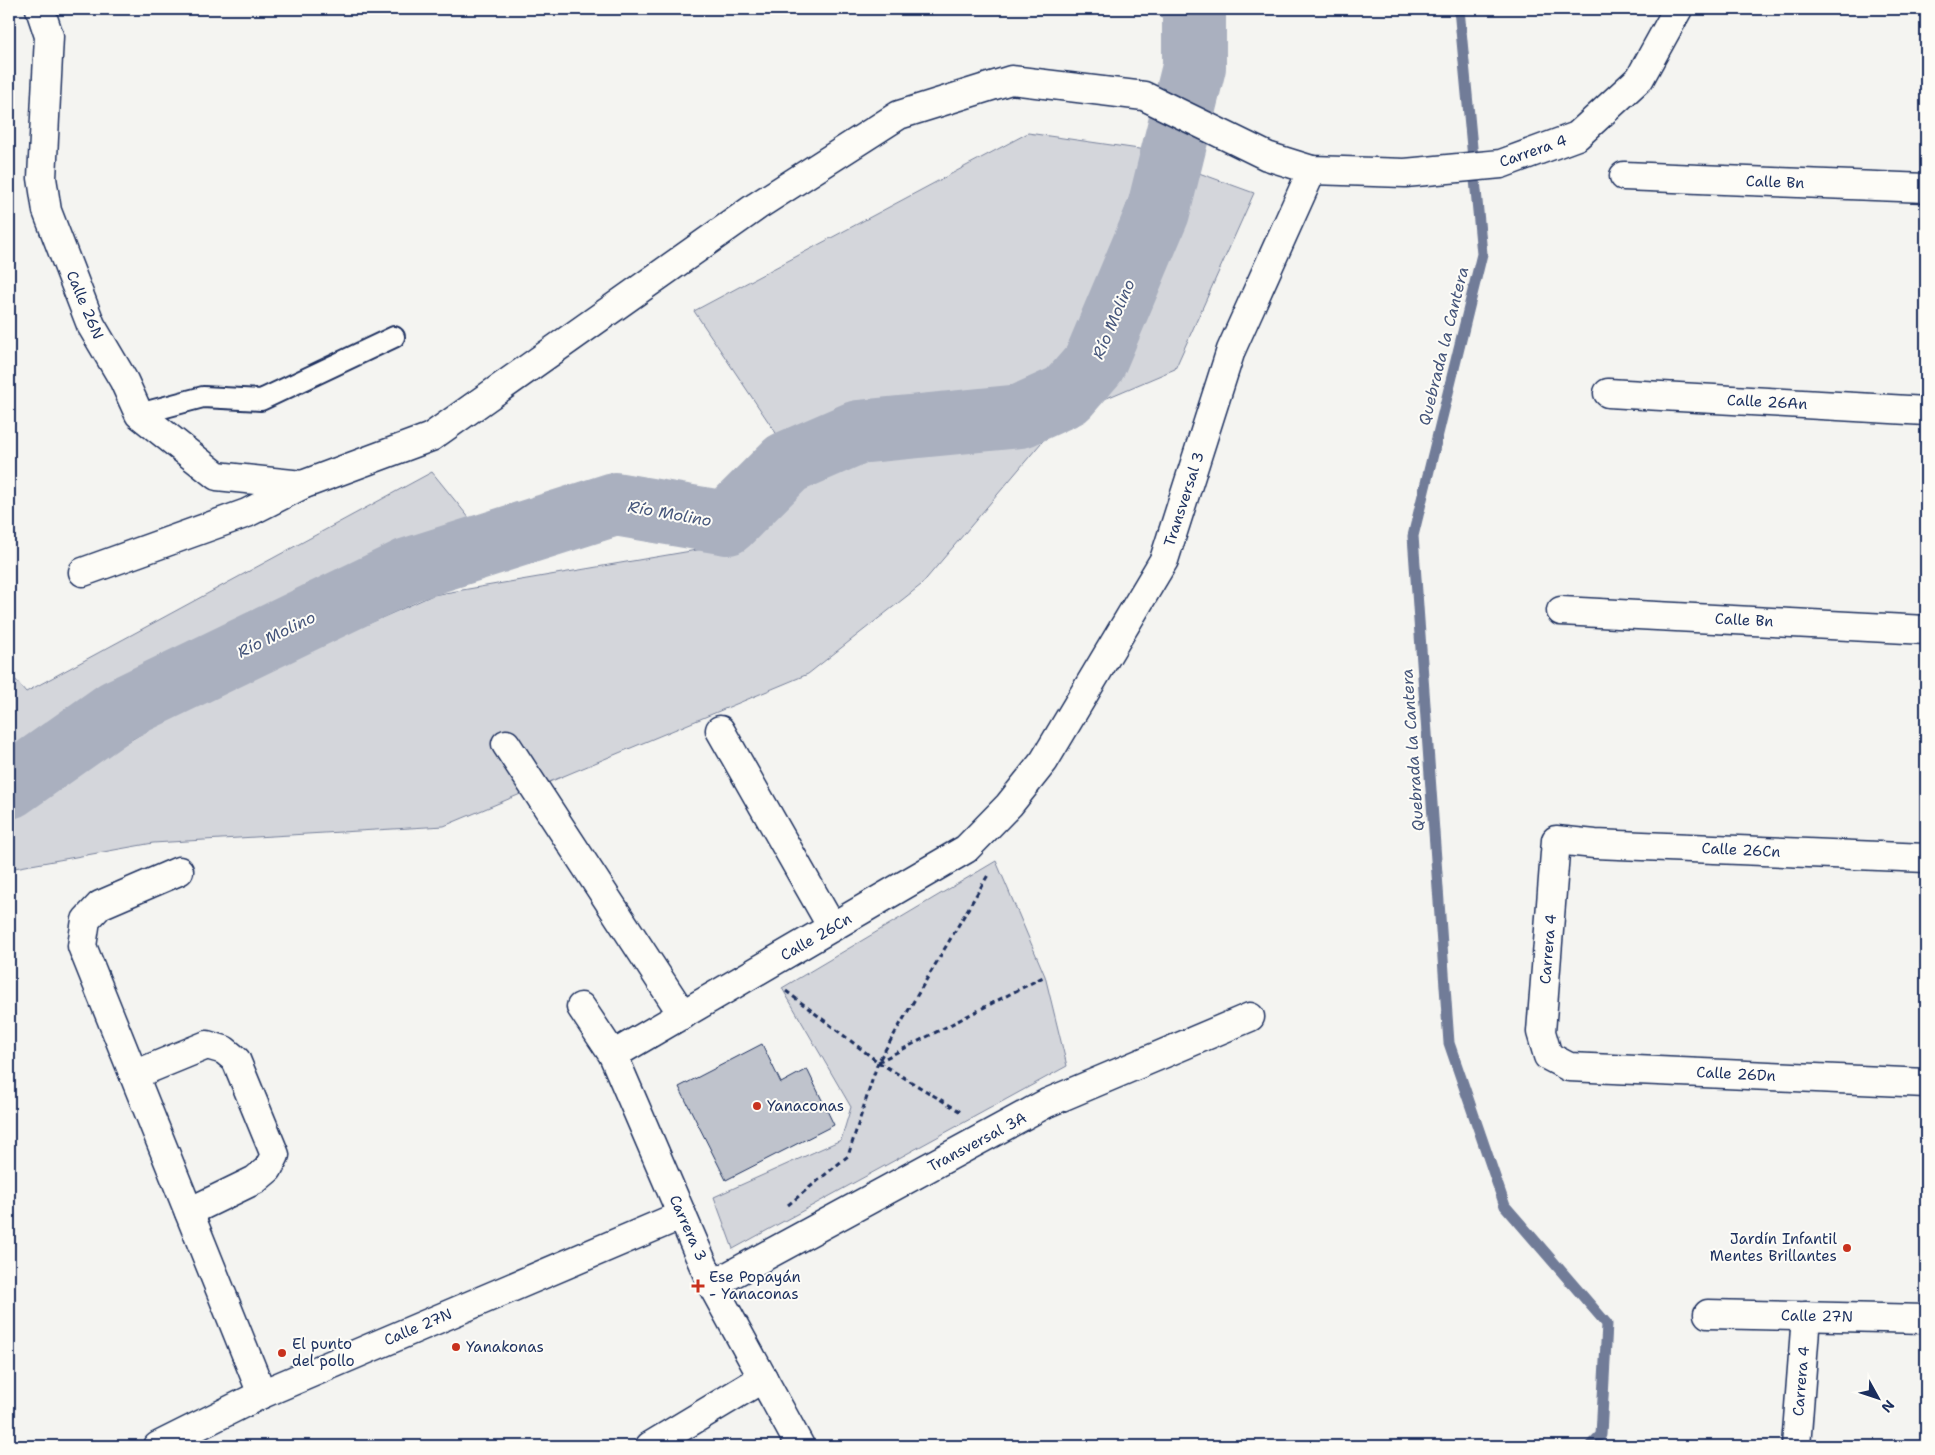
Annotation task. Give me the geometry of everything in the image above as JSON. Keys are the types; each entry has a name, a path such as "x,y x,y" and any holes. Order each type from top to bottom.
{"street":[{"name":"Calle 26N","path":"40,9 48,36 42,178 48,211 91,326 124,381 140,414 217,476 302,485"},
{"name":"Carrera 4","path":"83,572 246,513 302,485 431,437 757,206 899,115 1011,80 1144,96 1267,156 1312,170 1406,173 1501,164 1577,136 1640,78 1678,9"},
{"name":"Transversal 3","path":"1009,805 1044,761 1164,560 1231,350 1312,170"},
{"name":"Calle Bn","path":"1624,176 1926,188"},
{"name":"Calle 26An","path":"1608,393 1926,411"},
{"name":"Calle Bn","path":"1561,610 1926,630"},
{"path":"720,730 832,928"},
{"path":"506,744 683,1015"},
{"name":"Calle 26Cn","path":"613,1055 966,849 1009,805"},
{"name":"Carrera 4","path":"1548,1056 1541,1032 1556,840"},
{"name":"Calle 26Cn","path":"1556,840 1604,844 1926,858"},
{"path":"180,871 100,904 86,920 82,946 262,1394"},
{"name":"Carrera 3","path":"582,1007 613,1055 712,1285 800,1446"},
{"name":"Transversal 3A","path":"712,1285 1047,1103 1250,1016"},
{"path":"134,1075 207,1045 224,1050 236,1060 272,1146 275,1155 268,1169 255,1180 189,1212"},
{"name":"Calle 26Dn","path":"1548,1056 1569,1067 1926,1083"},
{"name":"Calle 27N","path":"158,1446 262,1394 682,1215"},
{"name":"Calle 27N","path":"1708,1314 1926,1319"},
{"name":"Carrera 4","path":"1796,1446 1806,1316"},
{"path":"650,1446 764,1378"}],"lane":[{"path":"140,414 203,397 261,400 394,337"}],"path":[{"path":"787,1206 848,1156 878,1062 991,870"},
{"path":"762,968 782,988 878,1062 994,1132"},
{"path":"878,1062 1045,976"}],"shaded area":[{"path":"1152,9 1183,9 1179,31"},
{"path":"1028,133 1146,150 1070,369 978,406 854,419 786,448 694,311"},
{"path":"1188,169 1254,193 1175,369 1074,412 1052,430 921,585 808,674 444,826 153,843 9,869 9,812 202,698 433,595 732,544 775,496 857,451 1065,411 1113,361"},
{"path":"432,472 470,519 337,584 9,765 9,672 26,692"},
{"path":"996,861 1045,976 1067,1066 733,1249 714,1197 841,1140 851,1107 782,988"}],"building":[{"name":"Yanaconas","path":"762,1044 781,1083 807,1069 834,1125 726,1180 679,1087"}],"waterway":[{"name":"Río Molino","path":"9,787 117,711 408,570 615,504 727,523 787,463 858,432 1021,416 1067,395 1094,364 1158,212 1194,67 1194,9"},
{"name":"Quebrada la Cantera","path":"1459,9 1482,254 1413,536 1449,1043 1505,1206 1607,1324 1601,1435 1590,1446"}],"place":[{"name":"Yanaconas","path":"757,1106"},
{"name":"Jardín Infantil Mentes Brillantes","path":"1847,1248"},
{"name":"Ese Popayán - Yanaconas","path":"698,1286"},
{"name":"Yanakonas","path":"456,1347"},
{"name":"El punto del pollo","path":"282,1353"}]}
